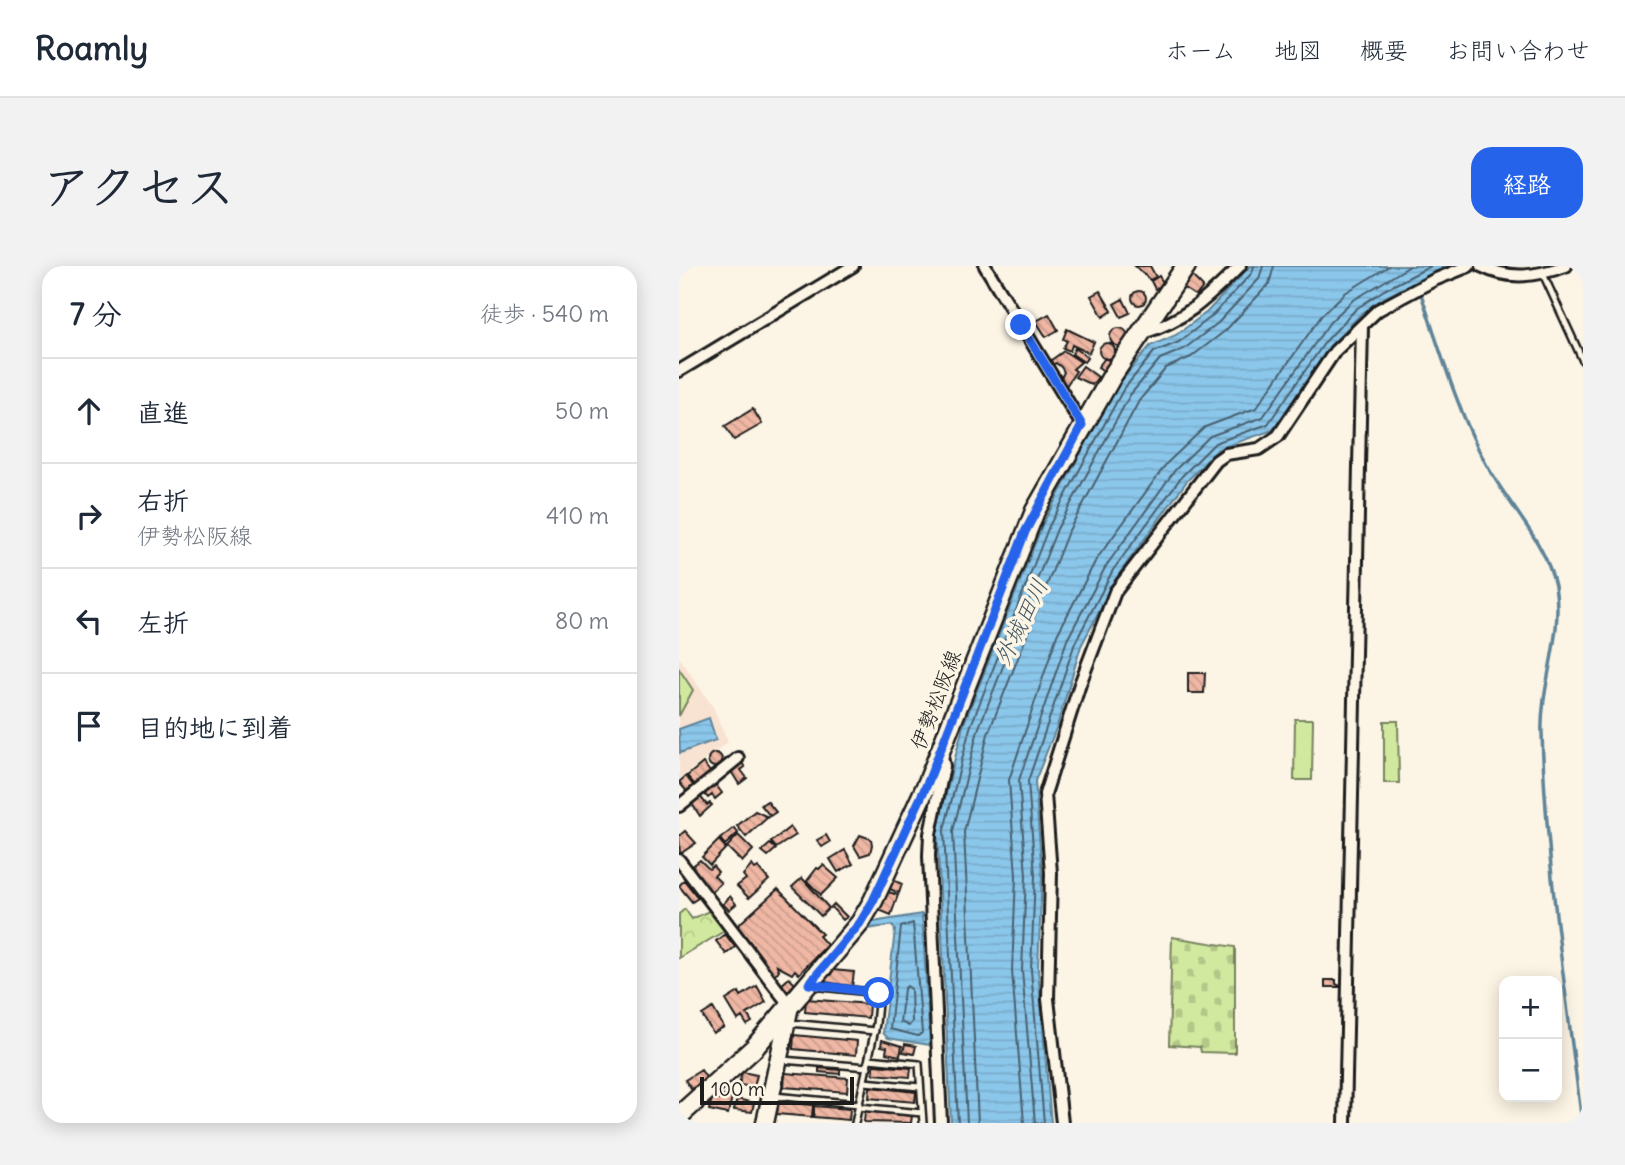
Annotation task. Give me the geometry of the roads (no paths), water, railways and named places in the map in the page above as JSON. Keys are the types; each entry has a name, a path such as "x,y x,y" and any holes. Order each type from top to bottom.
{"main road":[{"name":"伊勢松阪線","path":"679,1116 788,1015 809,984 860,923 873,901 941,750 1025,532 1082,425 1186,266"}],"street":[{"path":"679,371 853,266"},
{"path":"985,266 1082,425"},
{"path":"1141,333 1177,321 1194,310 1240,266"},
{"path":"1062,1123 1048,999 1051,873 1044,804 1080,684 1115,592 1200,482 1226,454 1259,449 1277,436 1335,351 1362,326 1393,301 1469,266"},
{"path":"1481,266 1514,276 1543,274 1566,266"},
{"path":"1345,1123 1362,326"},
{"path":"941,750 944,766 930,834 929,856 941,1123"},
{"path":"679,806 738,758"},
{"path":"679,860 788,1015 765,1123"}],"lane":[{"path":"1543,274 1583,361"},
{"path":"809,984 879,993 875,1031 855,1123"},
{"path":"788,1015 875,1031"},
{"path":"779,1059 868,1067"},
{"path":"869,1059 919,1064 923,1123"},
{"path":"864,1082 920,1087"},
{"path":"771,1096 922,1113"}],"water":[{"name":"外城田川","path":"1250,266 1448,266 1387,296 1361,314 1330,346 1273,430 1218,449 1187,481 1119,574 1081,646 1057,726 1035,781 1042,875 1038,969 1051,1123 951,1123 937,830 963,726 1043,523 1117,386 1150,346 1176,335 1207,312"},
{"path":"709,718 716,740 680,753 679,729"},
{"path":"922,914 930,1045 888,1038 883,1033 895,930 892,925 863,930 867,923"}],"waterway":[{"path":"1421,294 1475,442 1543,554 1555,586 1556,622 1542,715 1544,782 1557,928 1582,1123"}]}
